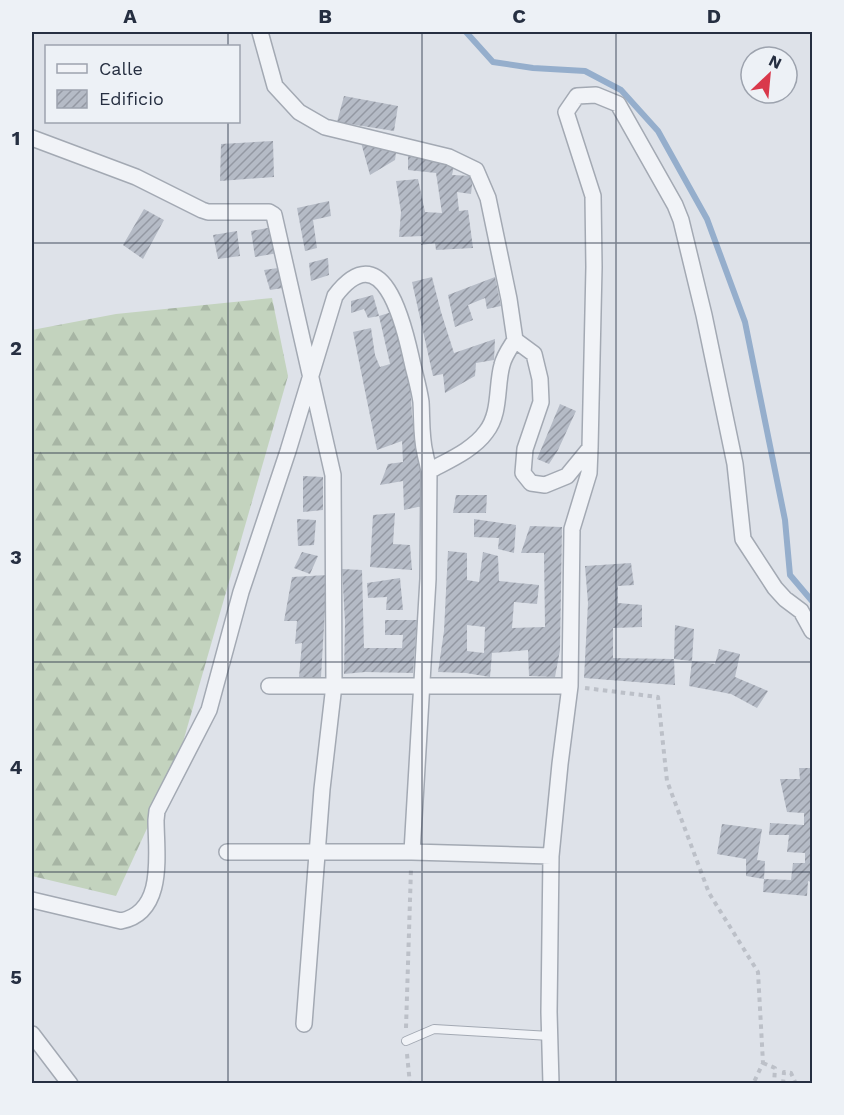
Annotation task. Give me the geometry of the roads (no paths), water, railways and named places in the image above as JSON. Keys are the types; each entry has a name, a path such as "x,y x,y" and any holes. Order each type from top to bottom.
{"street":[{"path":"261,32 275,86 299,112 325,127 449,157 476,170 488,198 515,340 502,365 492,422 486,433 467,450 429,471"},
{"path":"551,1083 552,856 570,686 572,529 589,473 590,448 594,267 593,196 566,112 577,96 596,95 618,104 675,205 681,220 704,315 735,464 743,539 775,588 801,611 813,631"},
{"path":"32,138 125,173 208,212 272,213 333,475 334,685 316,853 304,1024"},
{"path":"32,900 121,921 129,920 138,913 153,891 156,880 158,811 209,710 241,592 335,296 345,283 358,275 369,275 387,287 402,317 421,401 424,452 429,471 430,520 423,687 412,852"},
{"path":"515,340 534,354 540,379 541,402 525,449 526,479 537,485 545,485 567,476 590,448"},
{"path":"269,686 570,686"},
{"path":"227,852 412,852 552,856"},
{"path":"32,1034 70,1083"}],"lane":[{"path":"406,1041 434,1029 550,1036"}],"waterway":[{"path":"466,32 493,62 533,68 585,71 621,90 658,131 707,219 745,322 785,520 790,575 812,601"}]}
